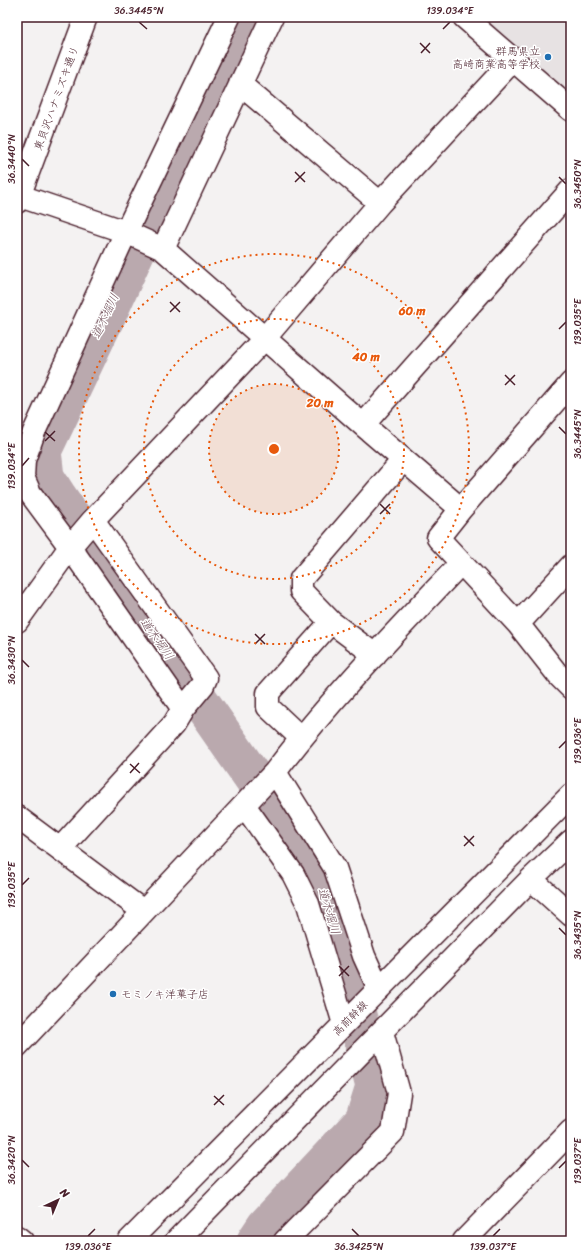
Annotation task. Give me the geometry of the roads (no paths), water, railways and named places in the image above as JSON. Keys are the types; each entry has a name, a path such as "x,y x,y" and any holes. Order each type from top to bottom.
{"street":[{"name":"東貝沢ハナミズキ通り","path":"18,198 86,17"},
{"path":"185,706 30,493 23,477 24,460 34,432 130,234 229,17"},
{"path":"160,248 272,17"},
{"path":"464,17 571,110"},
{"path":"17,621 70,547 93,520 264,339 380,203 514,59"},
{"path":"240,84 380,203"},
{"path":"363,426 571,190"},
{"path":"18,198 130,234 160,248 363,426 462,509"},
{"path":"571,383 438,538 518,624 559,676 571,688"},
{"path":"375,655 331,622 301,591 301,579 403,460"},
{"path":"60,850 174,724 185,706 203,685 206,678 93,520"},
{"path":"22,1032 143,911 275,772 301,738 375,655 461,563"},
{"path":"518,624 571,566"},
{"path":"301,738 268,708 268,693 331,622"},
{"path":"275,772 335,868 364,956 379,989"},
{"name":"高前幹線","path":"129,1241 571,795"},
{"path":"244,805 293,874 308,904 344,1024"},
{"path":"17,817 143,911"},
{"path":"176,1241 571,841"},
{"path":"532,879 571,915"},
{"path":"285,1241 393,1132 399,1093 382,1032"},
{"path":"464,1241 571,1131"},
{"path":"17,1237 22,1241"}],"waterway":[{"name":"道木堀川","path":"249,17 153,213 111,306 42,451 45,477 57,496 304,851 327,897 375,1086 364,1121 266,1226 256,1241"}],"place":[{"name":"群馬県立 高崎商業高等学校","path":"548,57"},
{"name":"モミノキ洋菓子店","path":"113,994"}]}
